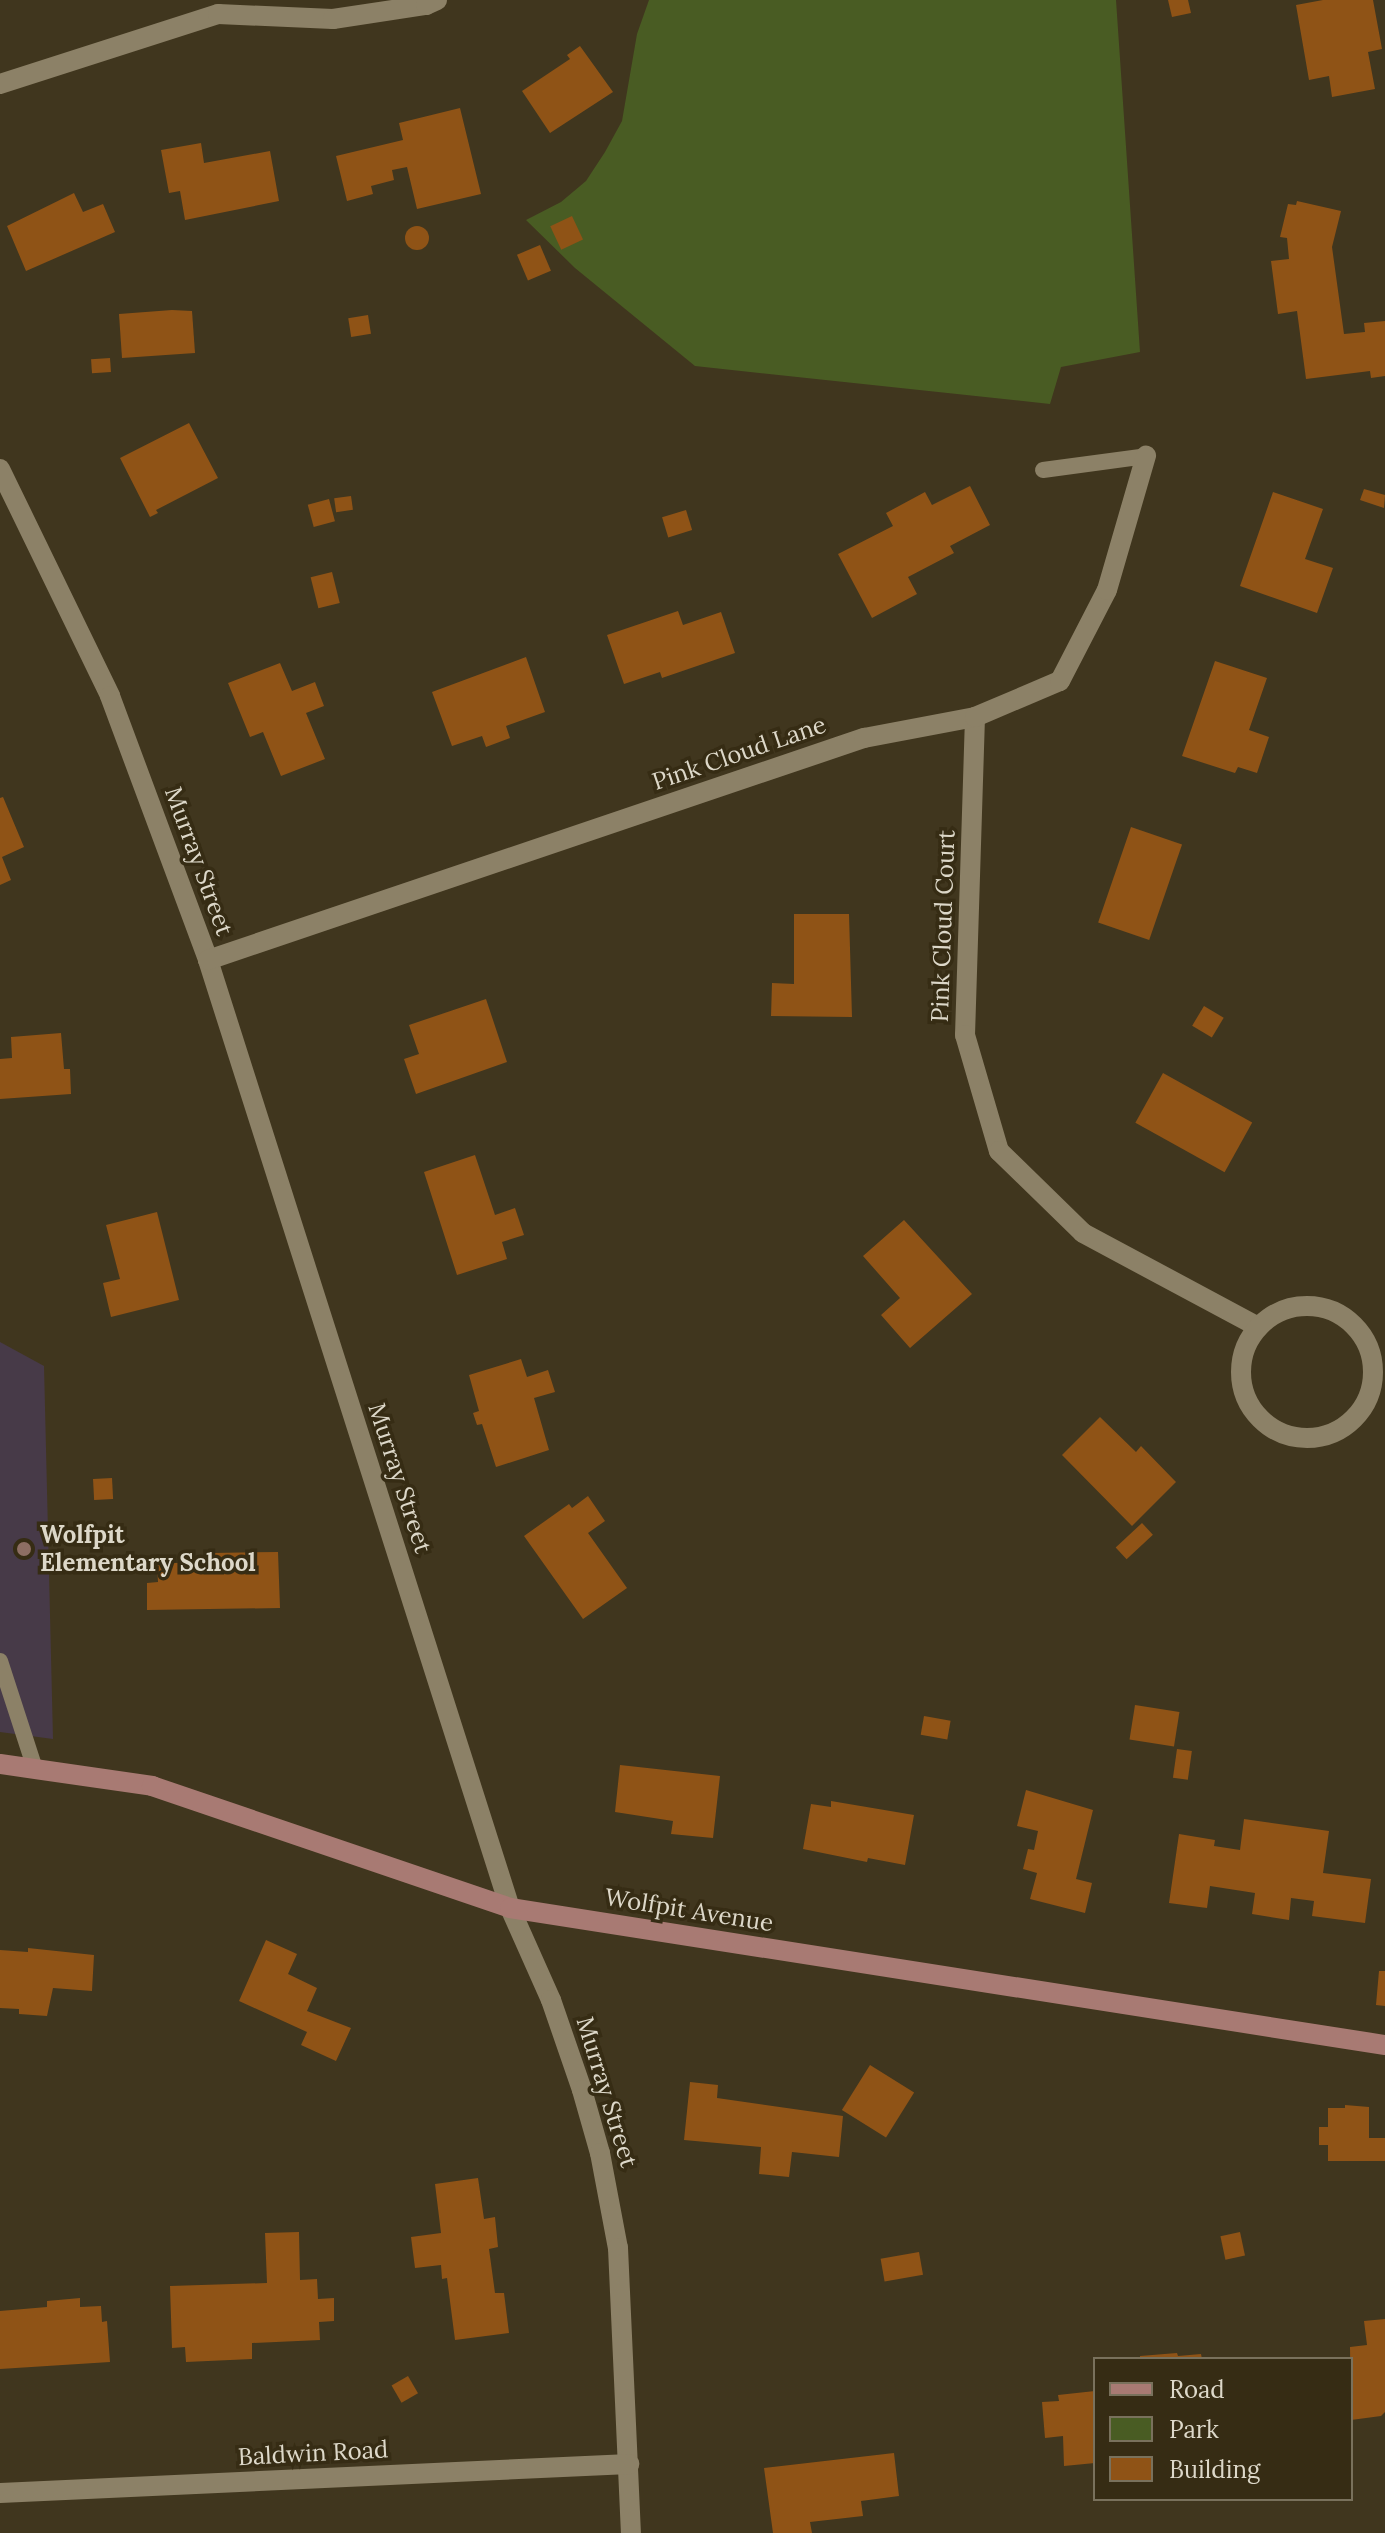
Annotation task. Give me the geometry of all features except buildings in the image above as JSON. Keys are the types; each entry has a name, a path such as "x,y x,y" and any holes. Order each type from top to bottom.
{"street":[{"path":"0,84 218,14 333,19 426,5 437,0"},
{"name":"Pink Cloud Lane","path":"208,960 864,738 975,717 1060,681 1107,590 1146,456"},
{"name":"Murray Street","path":"0,469 110,696 208,960 510,1908 565,2039 609,2197 623,2313 631,2533"},
{"name":"Pink Cloud Court","path":"975,717 965,1035 999,1151 1083,1233 1258,1327"},
{"path":"1318,1305 1339,1312 1356,1326 1368,1344 1374,1366 1372,1387 1364,1408 1349,1424 1329,1435 1308,1439 1286,1435 1267,1425 1252,1409 1243,1389 1241,1367 1246,1346 1258,1327 1275,1313 1296,1306 1318,1305"},
{"name":"Wolfpit Avenue","path":"0,1764 152,1786 510,1908 1385,2045"},
{"name":"Baldwin Road","path":"0,2493 629,2464"}],"lane":[{"path":"1043,470 1146,456"},
{"path":"0,1661 35,1769"}],"shaded area":[{"name":"Wolfpit Elementary School","path":"0,1342 44,1366 53,1739 0,1732"}],"green space":[{"path":"649,0 1116,0 1140,352 1061,367 1050,404 695,366 575,268 526,220 561,202 586,181 605,152 622,121 637,34"}],"place":[{"name":"Wolfpit Elementary School","path":"24,1549"}]}
